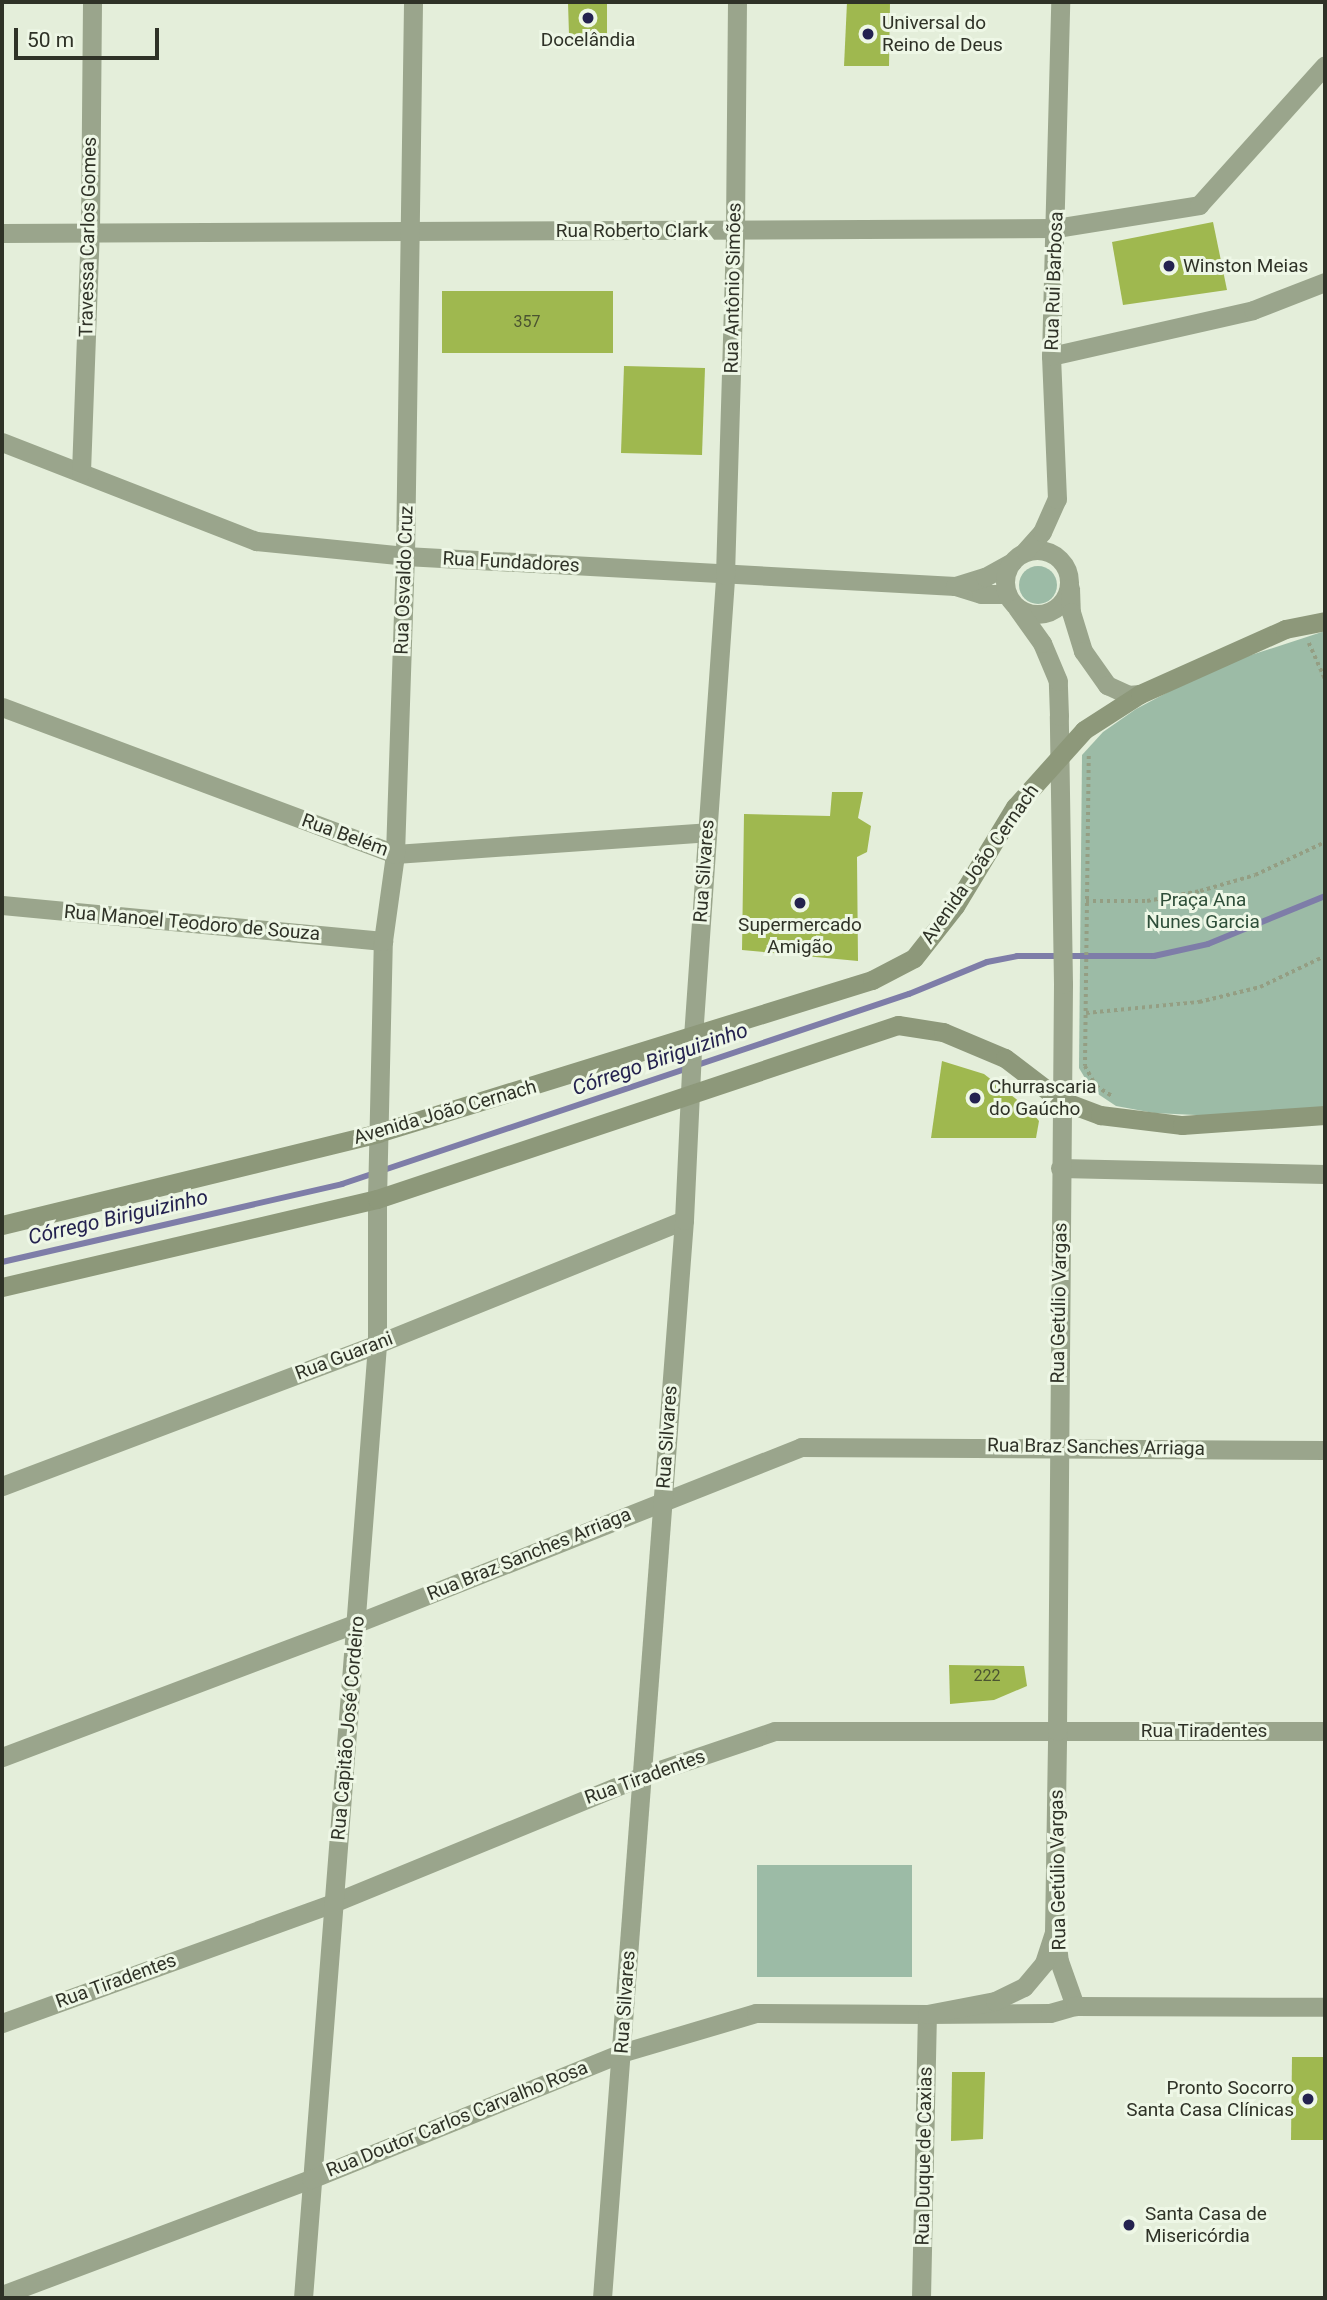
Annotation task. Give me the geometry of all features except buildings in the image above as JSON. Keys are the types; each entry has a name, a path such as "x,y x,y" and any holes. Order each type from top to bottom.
{"main road":[{"name":"Avenida João Cernach","path":"2,1225 378,1133 693,1044 872,980 914,958 955,906 1015,807 1084,730 1140,694 1285,629 1325,621"},
{"path":"2,1287 377,1192 690,1086 898,1025 943,1032 1005,1058 1060,1100 1100,1115 1182,1125 1325,1115"}],"street":[{"name":"Travessa Carlos Gomes","path":"81,472 90,232 92,2"},
{"name":"Rua Osvaldo Cruz","path":"377,1156 383,941 395,854 405,556 413,2"},
{"name":"Rua Antônio Simões","path":"725,575 735,230 737,2"},
{"name":"Rua Rui Barbosa","path":"1019,557 1042,532 1057,499 1051,356 1060,2"},
{"name":"Rua Roberto Clark","path":"2,233 1056,228 1199,205 1325,65"},
{"path":"1051,356 1252,310 1325,282"},
{"name":"Rua Fundadores","path":"2,442 256,541 405,556 955,586 1012,601"},
{"path":"1070,586 1061,604 1045,614 1035,615 1012,601 1005,577 1019,557 1048,551 1058,556 1070,575 1071,612 1083,651 1107,685 1128,695 1140,694"},
{"name":"Rua Fundadores","path":"955,586 985,577 1019,557"},
{"name":"Rua Silvares","path":"602,2298 684,1220 690,1086 725,575"},
{"name":"Rua Getúlio Vargas","path":"1012,601 1042,643 1058,681 1063,984 1054,1917 1059,1961 1075,2006"},
{"name":"Rua Belém","path":"2,707 395,854 707,832"},
{"name":"Rua Manoel Teodoro de Souza","path":"2,905 383,941"},
{"name":"Rua Capitão José Cordeiro","path":"303,2298 377,1343 377,1156"},
{"path":"1060,1168 1325,1174"},
{"name":"Rua Guarani","path":"2,1486 377,1343 684,1220"},
{"name":"Rua Braz Sanches Arriaga","path":"2,1757 357,1623 801,1447 1058,1446 1325,1450"},
{"name":"Rua Tiradentes","path":"2,2023 333,1903 642,1776 775,1731 1325,1731"},
{"path":"927,2014 995,2001 1024,1987 1035,1976 1051,1949 1054,1917"},
{"path":"927,2014 1050,2013 1075,2006 1325,2007"},
{"name":"Rua Doutor Carlos Carvalho Rosa","path":"2,2295 311,2179 621,2053 756,2013 927,2014"},
{"name":"Rua Duque de Caxias","path":"921,2298 927,2014"}],"path":[{"path":"1296,645 1317,639"},
{"path":"1308,641 1325,679"},
{"path":"1094,750 1087,758 1085,1066 1096,1086 1118,1100"},
{"path":"1085,901 1147,901 1200,891 1255,875 1325,842"},
{"path":"1086,1013 1199,1002 1260,987 1325,956"}],"green space":[{"path":"1038,566 1052,571 1057,585 1052,599 1038,604 1024,599 1019,585 1024,571"},
{"name":"Praça Ana Nunes Garcia","path":"1325,631 1325,1108 1217,1116 1154,1113 1116,1106 1092,1090 1079,1068 1082,755 1103,732 1136,709 1189,681 1245,657"},
{"path":"757,1865 912,1865 912,1977 757,1977"}],"waterway":[{"name":"Córrego Biriguizinho","path":"2,1262 342,1184 909,994 987,962 1017,956 1154,956 1208,944 1325,896"}],"place":[{"name":"Docelândia","path":"588,18"},
{"name":"Universal do Reino de Deus","path":"868,34"},
{"name":"Winston Meias","path":"1169,266"},
{"name":"Supermercado Amigão","path":"800,903"},
{"name":"Churrascaria do Gaúcho","path":"975,1098"},
{"name":"Pronto Socorro Santa Casa Clínicas","path":"1308,2099"},
{"name":"Santa Casa de Misericórdia","path":"1129,2225"}]}
